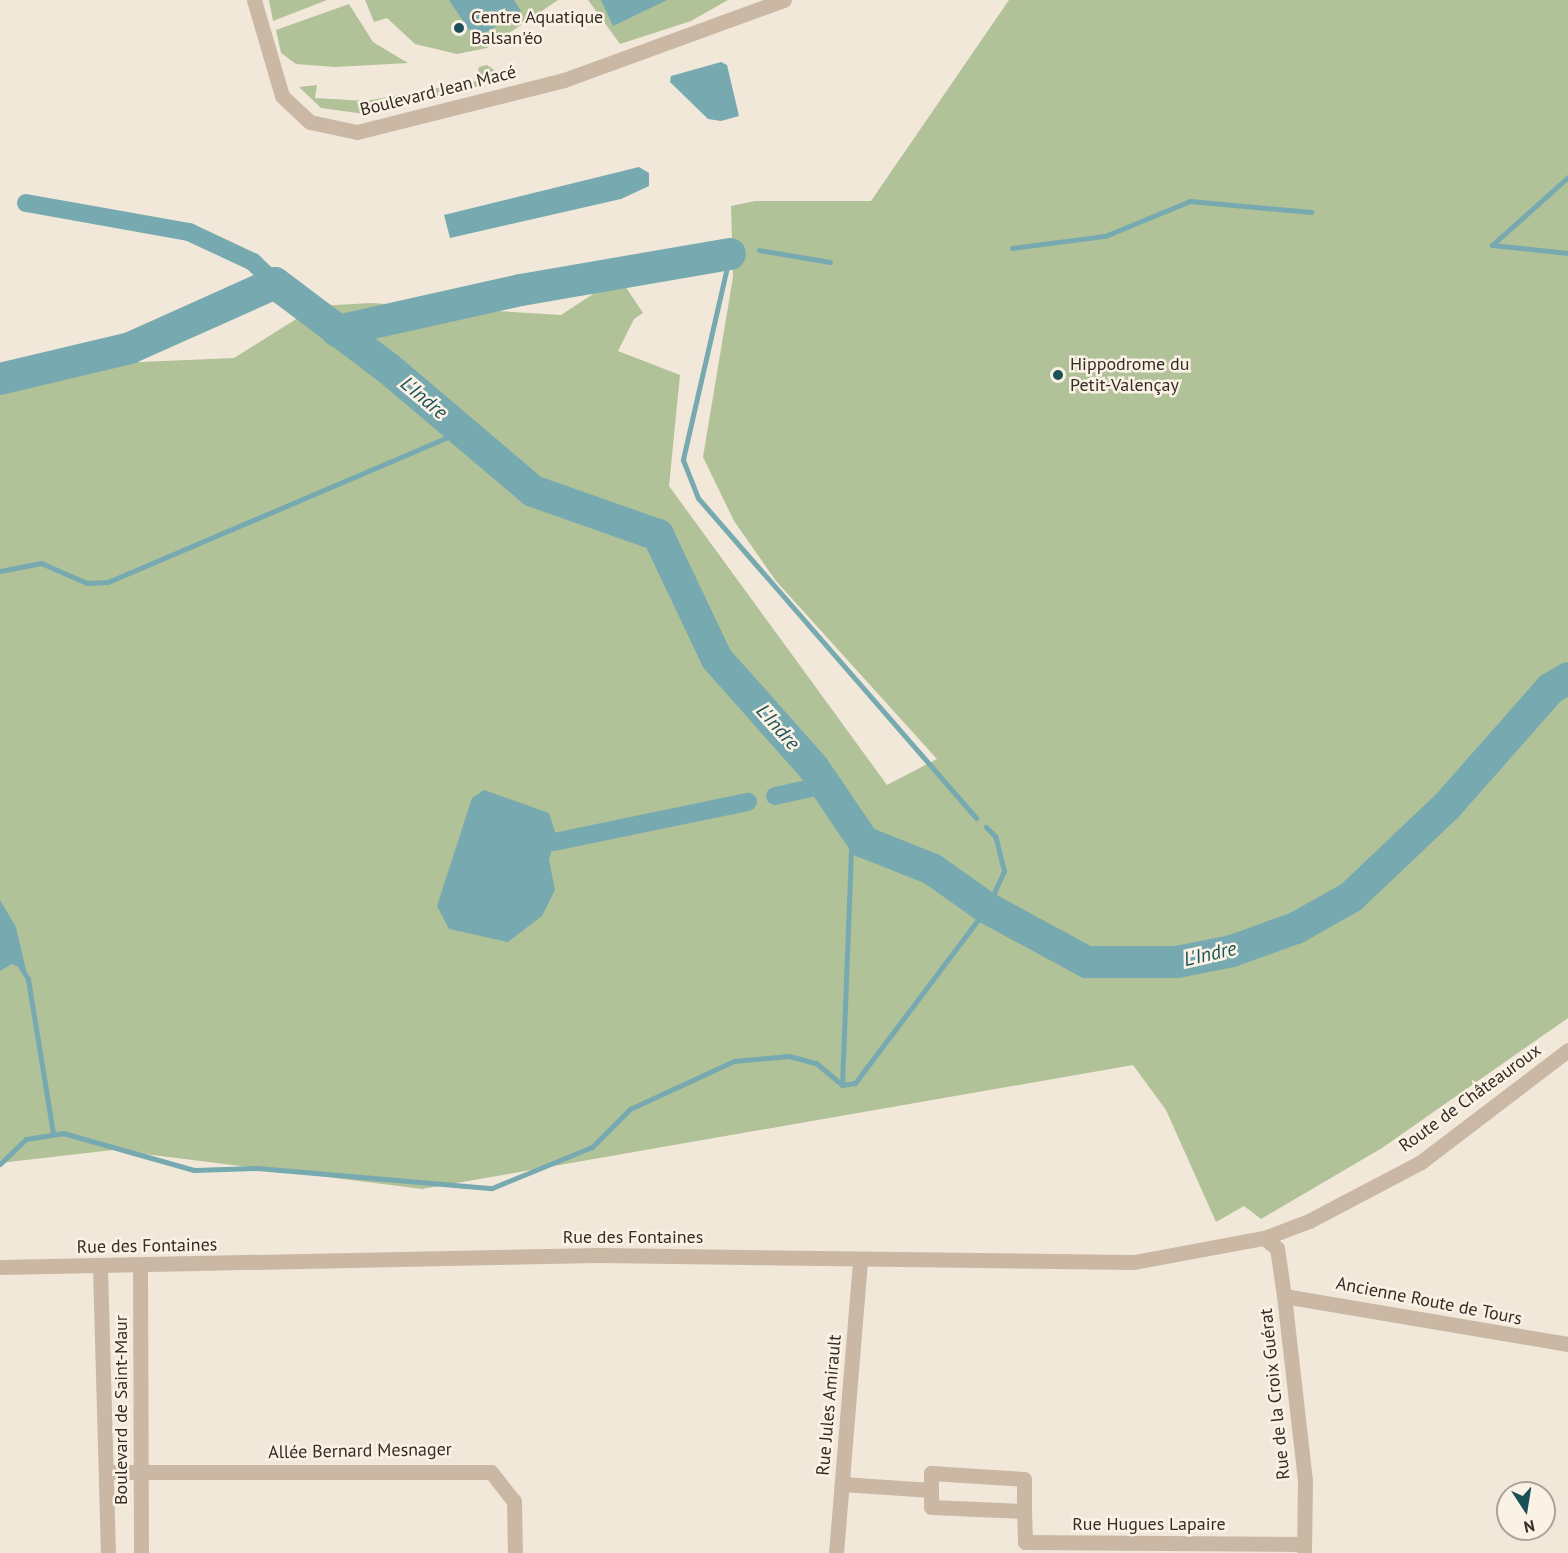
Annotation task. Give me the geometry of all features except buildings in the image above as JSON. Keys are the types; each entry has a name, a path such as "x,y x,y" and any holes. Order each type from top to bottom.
{"street":[{"name":"Boulevard Jean Macé","path":"254,0 282,96 310,122 357,132 536,87 784,0"},
{"name":"Route de Châteauroux","path":"1264,1238 1421,1162 1568,1050"},
{"name":"Rue des Fontaines","path":"0,1267 100,1268 599,1255 1134,1262 1264,1238"},
{"name":"Rue de la Croix Guérat","path":"1264,1238 1277,1248 1284,1296 1305,1481 1304,1549"},
{"name":"Rue Jules Amirault","path":"836,1553 860,1259"},
{"name":"Boulevard de Saint-Maur","path":"140,1266 141,1553"},
{"name":"Boulevard de Saint-Maur","path":"100,1268 108,1553"},
{"name":"Ancienne Route de Tours","path":"1284,1296 1568,1344"},
{"path":"106,1472 140,1472"},
{"name":"Allée Bernard Mesnager","path":"140,1472 491,1472 514,1501 515,1553"},
{"name":"Rue Hugues Lapaire","path":"931,1490 931,1473 1024,1479 1025,1542 1304,1549"},
{"path":"842,1484 931,1490 931,1507 1024,1511"}],"green space":[{"path":"269,0 327,0 273,21"},
{"name":"Centre Aquatique Balsan'éo","path":"365,0 558,0 487,48 457,54 415,44 387,18 374,22"},
{"name":"Centre Aquatique Balsan'éo","path":"588,0 728,0 691,21 620,44"},
{"path":"1009,0 1568,0 1568,1018 1382,1148 1261,1219 1244,1206 1216,1222 1166,1110 1133,1065 422,1189 113,1150 0,1163 0,368 234,358 317,306 371,303 561,315 619,277 643,313 634,319 618,351 680,375 669,486 887,785 937,759 776,581 734,521 703,457 733,277 731,206 755,201 871,201"},
{"path":"349,4 373,42 408,63 335,67 296,64 281,53 276,30"},
{"path":"487,65 507,79 365,114 321,108 299,87 317,85 315,98 366,101 476,81 479,67"}],"water":[{"path":"449,0 514,0 521,11 475,39"},
{"path":"601,0 667,0 613,26"},
{"path":"721,62 727,65 739,116 721,121 708,119 670,82 671,76"},
{"path":"639,167 649,173 649,186 621,199 450,238 444,215"},
{"path":"484,790 549,813 556,835 549,860 555,890 542,916 508,942 449,929 437,906 472,798"},
{"path":"0,900 16,927 26,970 12,964 0,971"}],"waterway":[{"path":"1492,245 1568,177"},
{"path":"1012,248 1105,236 1190,201 1312,212"},
{"path":"26,203 189,232 253,262 275,283"},
{"path":"1492,245 1568,253"},
{"path":"759,250 830,262"},
{"path":"730,254 683,460 698,498 976,818"},
{"path":"337,331 521,290 730,254"},
{"name":"L'Indre","path":"0,379 130,348 275,283 388,368 533,491 658,535 717,659 813,767 864,842 932,869 987,908 1087,962 1177,962 1232,951 1296,928 1351,897 1447,806 1550,689 1568,678"},
{"path":"0,571 41,563 87,583 108,582 462,431"},
{"path":"775,796 826,785"},
{"path":"554,842 748,802"},
{"path":"842,1085 852,824"},
{"path":"0,1164 26,1139 63,1133 194,1170 257,1168 492,1188 592,1147 630,1109 734,1061 789,1056 816,1063 842,1085 855,1083 987,908 1004,871 995,836 986,827"},
{"path":"20,966 28,979 53,1133"}],"place":[{"name":"Centre Aquatique Balsan'éo","path":"459,28"},
{"name":"Hippodrome du Petit-Valençay","path":"1058,375"}]}
